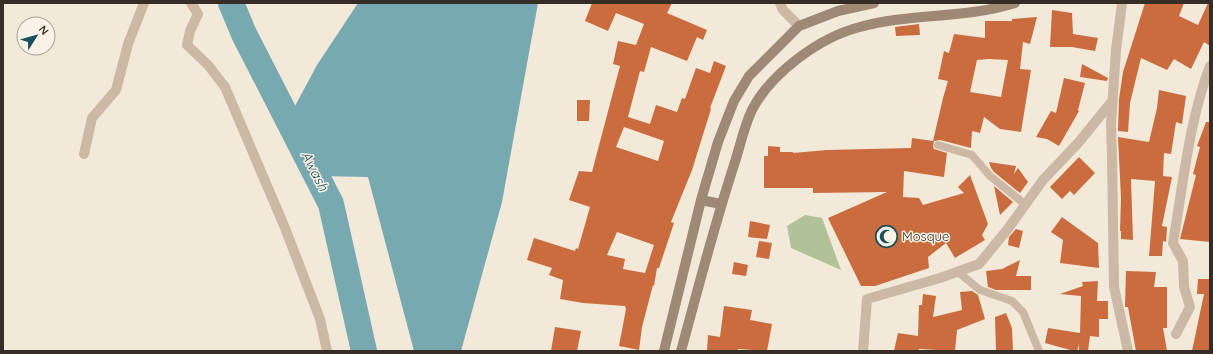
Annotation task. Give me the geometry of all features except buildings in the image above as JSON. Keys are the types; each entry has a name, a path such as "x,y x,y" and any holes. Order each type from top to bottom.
{"main road":[{"path":"664,351 701,200 718,142 734,101 750,76 799,26 838,11 874,3"},
{"path":"681,351 721,204 752,110 773,82 793,63 821,43 858,27 893,19 982,11 1015,3"},
{"path":"701,200 721,204"}],"street":[{"path":"84,154 92,118 116,90 128,44 144,3"},
{"path":"191,3 198,14 190,31 187,45 208,65 224,87 285,228 320,319 327,351"},
{"path":"780,3 783,10 799,26"},
{"path":"1122,3 1116,50 1111,130 1114,287 1128,351"},
{"path":"1176,334 1190,307 1184,287 1183,261 1173,243 1197,109 1210,66"},
{"path":"863,351 867,299 958,272 979,264 1044,180 1079,142 1113,100"}],"lane":[{"path":"938,145 972,155 990,176 1026,205"},
{"path":"958,272 980,290 1012,301 1023,312 1039,351"}],"green space":[{"path":"805,215 822,218 841,270 791,248 787,226"}],"water":[{"path":"358,3 538,3 502,202 461,351 414,351 368,177 317,176 288,119 317,65"}],"waterway":[{"name":"Awash","path":"231,3 244,34 331,204 364,351"}],"place":[{"name":"Mosque","path":"886,236"}]}
